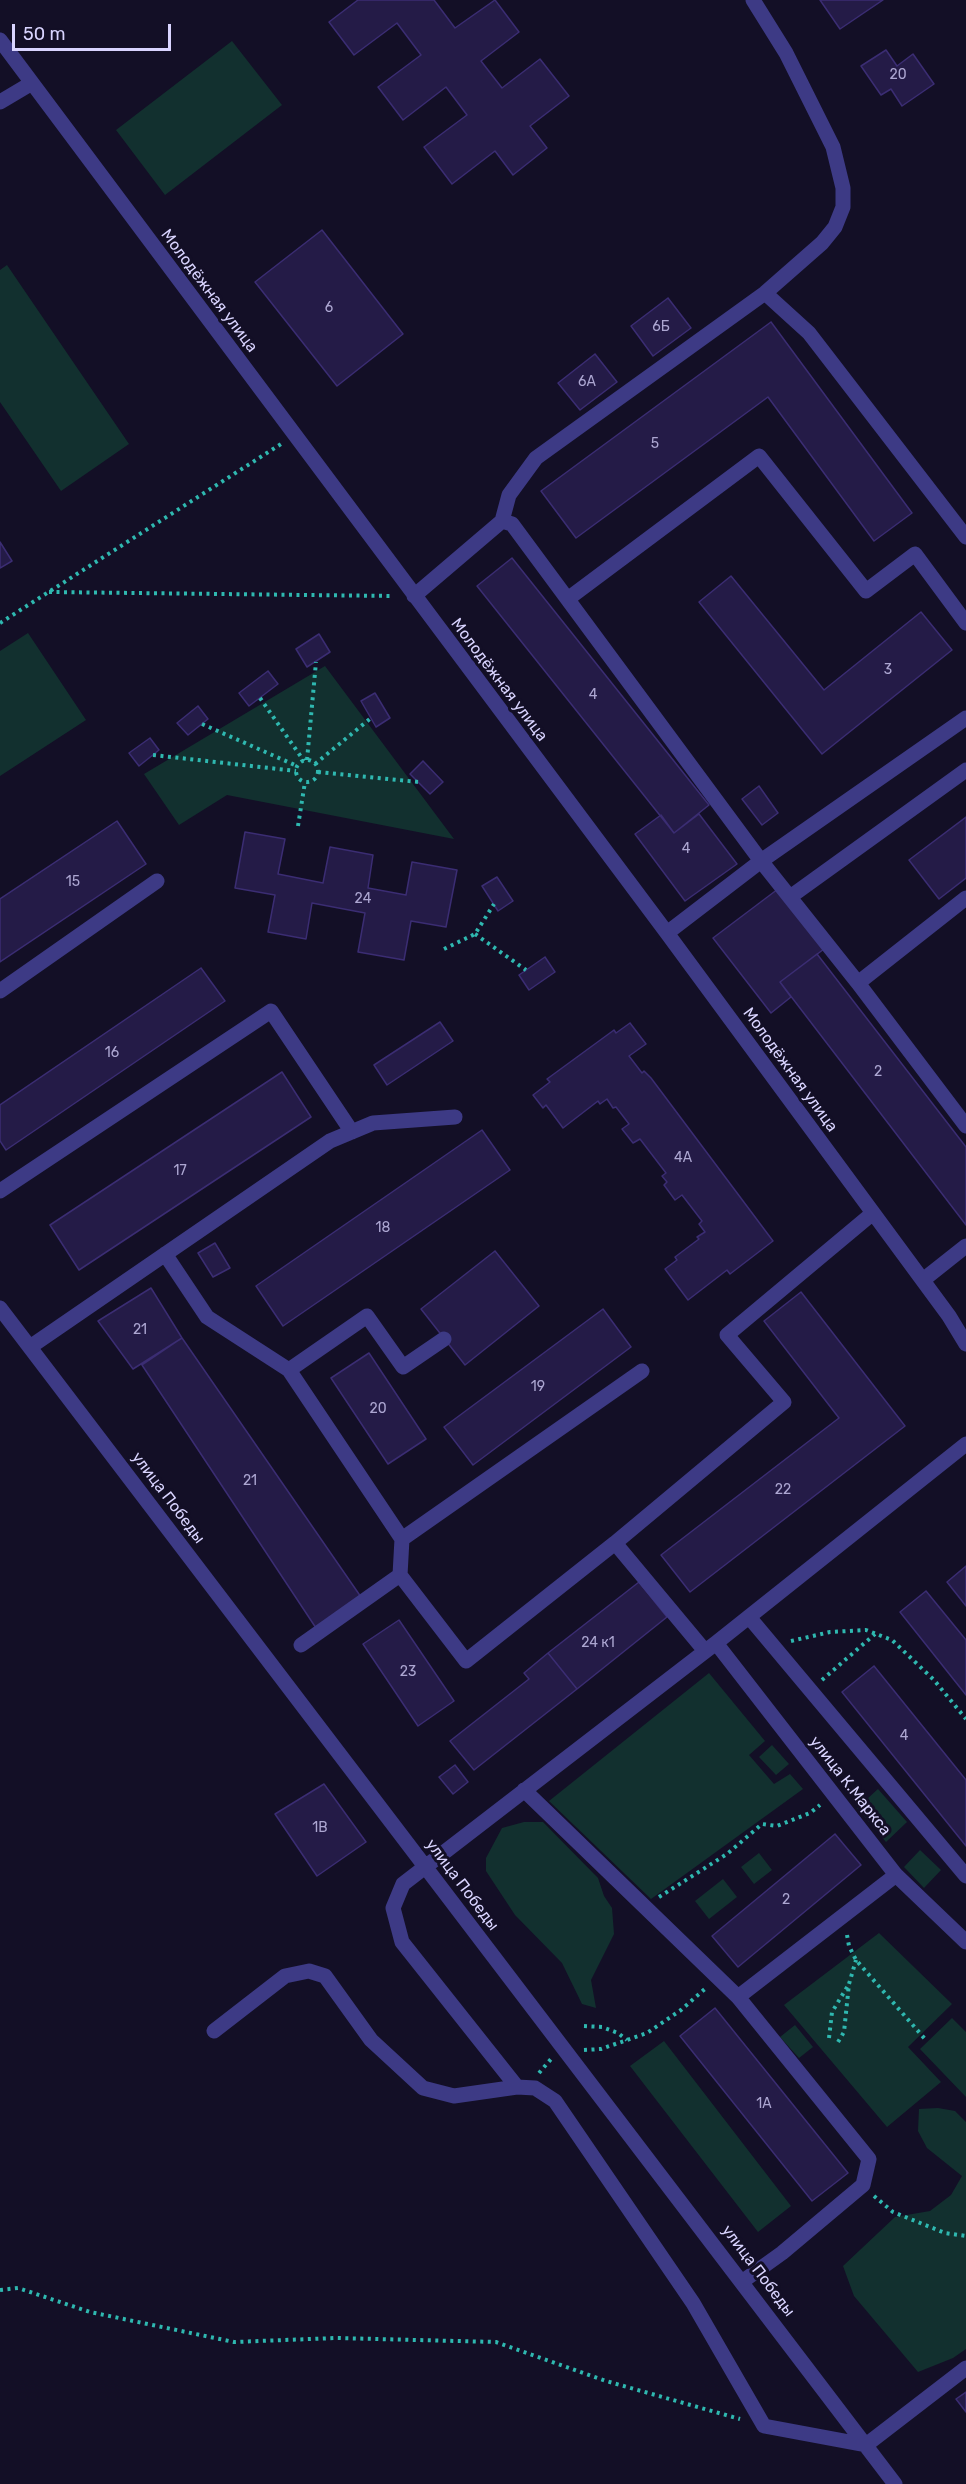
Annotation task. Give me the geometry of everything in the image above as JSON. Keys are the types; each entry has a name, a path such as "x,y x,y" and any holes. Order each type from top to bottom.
{"street":[{"path":"414,596 502,521 508,495 536,458 765,293 822,243 835,227 843,207 843,188 833,147 786,53 753,0"},
{"name":"Молодёжная улица","path":"0,40 667,933 923,1280 966,1344"},
{"path":"0,102 32,83"},
{"path":"765,293 809,333 966,537"},
{"path":"569,598 759,456 866,591 915,554 966,623"},
{"path":"502,521 512,524 569,598 761,861 858,983 966,1126"},
{"path":"667,933 761,861 966,718"},
{"path":"789,897 966,770"},
{"path":"0,991 157,880"},
{"path":"858,983 966,898"},
{"path":"0,1191 271,1011 352,1132"},
{"path":"30,1347 330,1140 373,1123 455,1117"},
{"path":"165,1254 207,1317 289,1370 402,1539 400,1575 466,1661 615,1543 783,1402 727,1335 873,1213"},
{"path":"923,1280 966,1246"},
{"name":"улица Победы","path":"0,1308 743,2280 895,2484"},
{"path":"289,1370 367,1316 403,1367 444,1339"},
{"path":"402,1539 642,1371"},
{"path":"517,2087 402,1942 393,1908 403,1884 749,1617 966,1444"},
{"name":"улица К.Маркса","path":"615,1543 710,1647 836,1798 896,1875 966,1942"},
{"path":"301,1645 400,1575"},
{"path":"749,1617 966,1876"},
{"path":"524,1790 738,1997 869,2159 862,2185 782,2253 743,2280"},
{"path":"738,1997 896,1875"},
{"path":"214,2031 285,1976 309,1971 325,1976 371,2040 423,2088 454,2096 517,2087 535,2088 555,2101 693,2302 764,2426 866,2445 966,2368"}],"path":[{"path":"0,623 294,435"},
{"path":"49,592 414,596"},
{"path":"153,755 296,768 305,760 316,662"},
{"path":"260,698 305,760 315,764 318,772 314,780 305,782 298,778 296,768"},
{"path":"315,764 371,718"},
{"path":"202,724 296,768"},
{"path":"318,772 419,782"},
{"path":"298,826 305,782"},
{"path":"444,949 475,934 494,904"},
{"path":"475,934 526,970"},
{"path":"773,1646 830,1632 866,1630 892,1640 934,1680 966,1719"},
{"path":"810,1690 875,1634"},
{"path":"648,1908 660,1896 727,1854 762,1824 777,1826 810,1813 836,1798"},
{"path":"845,1914 849,1946 856,1960 925,2039"},
{"path":"838,2042 844,2032 849,1984 856,1960"},
{"path":"551,2059 569,2053 601,2049 628,2040 665,2022 718,1977"},
{"path":"829,2038 832,2012 849,1984"},
{"path":"584,2026 602,2027 628,2040"},
{"path":"862,2185 893,2212 945,2233 966,2236"},
{"path":"0,2290 18,2288 90,2312 234,2342 336,2338 496,2342 606,2381 764,2426"}],"green space":[{"path":"232,41 282,105 165,195 116,130"},
{"path":"7,265 129,444 61,491 0,402 0,270"},
{"path":"28,633 86,720 0,776 0,651"},
{"path":"325,666 454,839 227,795 179,825 144,774"},
{"path":"709,1673 765,1741 749,1755 774,1784 790,1774 803,1789 651,1899 549,1801"},
{"path":"772,1745 789,1764 776,1775 759,1757"},
{"path":"878,1789 907,1822 886,1842 857,1808"},
{"path":"524,1822 543,1822 598,1878 604,1896 612,1908 614,1934 591,1980 596,2008 582,2004 562,1963 515,1915 486,1871 486,1858 502,1828"},
{"path":"920,1850 941,1870 924,1888 904,1867"},
{"path":"759,1853 772,1870 754,1884 741,1867"},
{"path":"723,1879 737,1897 709,1919 695,1901"},
{"path":"879,1933 952,2004 908,2047 941,2082 887,2127 784,2005"},
{"path":"952,2018 966,2032 966,2097 920,2049"},
{"path":"795,2025 813,2047 799,2058 780,2037"},
{"path":"664,2041 791,2206 758,2232 630,2066"},
{"path":"938,2108 955,2111 966,2122 966,2349 953,2358 918,2372 854,2296 843,2266 895,2217 930,2211 951,2195 962,2176 927,2148 918,2131 919,2109"}],"building":[{"path":"358,0 434,0 455,28 495,0 519,32 481,61 502,88 540,59 569,96 530,126 547,148 513,175 495,151 452,184 424,147 467,115 446,87 403,120 378,87 421,55 397,23 354,55 329,22"},
{"path":"820,0 883,0 840,29"},
{"path":"886,50 897,66 913,54 934,84 902,106 891,89 881,95 861,66"},
{"path":"322,230 403,334 337,386 255,282"},
{"path":"668,298 691,328 653,356 631,326"},
{"path":"771,322 912,513 874,541 768,397 576,538 541,491"},
{"path":"595,354 617,382 580,410 558,383"},
{"path":"0,542 12,561 0,568"},
{"path":"512,558 709,805 674,833 477,586"},
{"path":"731,576 824,690 921,612 952,650 822,754 699,602"},
{"path":"319,634 330,652 307,667 296,649"},
{"path":"268,671 278,684 249,706 239,693"},
{"path":"375,693 390,718 376,727 361,701"},
{"path":"198,706 208,719 188,735 177,723"},
{"path":"150,738 159,750 139,766 129,753"},
{"path":"423,761 443,782 430,794 410,774"},
{"path":"759,786 778,813 762,825 742,799"},
{"path":"699,814 737,864 685,901 635,834 661,815 674,833"},
{"path":"966,817 966,878 939,899 909,860"},
{"path":"117,821 146,864 0,962 0,899"},
{"path":"245,832 285,839 278,874 323,883 330,847 373,855 368,888 406,895 412,862 457,870 446,927 411,921 404,960 358,952 365,913 312,903 306,939 268,932 275,895 235,888"},
{"path":"497,877 513,901 498,911 482,886"},
{"path":"778,889 824,949 780,982 791,997 771,1013 713,938"},
{"path":"817,954 966,1147 966,1225 780,982"},
{"path":"545,957 555,972 529,990 519,975"},
{"path":"201,968 225,1001 6,1150 0,1141 0,1105"},
{"path":"440,1022 453,1041 387,1085 374,1065"},
{"path":"630,1023 646,1044 629,1056 642,1073 644,1071 651,1078 773,1241 730,1274 727,1270 688,1300 665,1269 677,1260 675,1257 705,1232 699,1224 702,1221 682,1195 675,1200 664,1185 667,1182 662,1176 666,1173 640,1139 633,1143 622,1129 629,1124 607,1099 600,1104 598,1101 563,1128 546,1105 543,1108 533,1095 550,1082 547,1079 614,1030 616,1033"},
{"path":"282,1072 311,1117 79,1270 50,1225"},
{"path":"482,1130 510,1170 283,1326 256,1286"},
{"path":"215,1243 230,1268 213,1277 198,1253"},
{"path":"495,1251 539,1306 465,1365 421,1309"},
{"path":"151,1288 182,1338 133,1369 98,1321"},
{"path":"801,1292 905,1426 690,1592 661,1555 839,1418 764,1321"},
{"path":"603,1309 631,1347 473,1465 444,1427"},
{"path":"182,1338 361,1597 316,1628 142,1365"},
{"path":"369,1353 426,1439 388,1464 331,1378"},
{"path":"966,1566 966,1606 947,1582"},
{"path":"639,1582 667,1617 577,1689 548,1653"},
{"path":"926,1591 966,1640 966,1695 900,1612"},
{"path":"399,1620 454,1701 418,1726 363,1644"},
{"path":"548,1653 577,1689 474,1770 450,1741 529,1679 524,1673"},
{"path":"874,1666 966,1780 966,1846 842,1692"},
{"path":"455,1765 468,1782 453,1794 439,1777"},
{"path":"324,1784 366,1842 317,1876 275,1814"},
{"path":"835,1834 861,1865 738,1967 712,1936"},
{"path":"715,2008 848,2173 812,2201 680,2036"},
{"path":"966,2392 966,2412 956,2399"}]}
